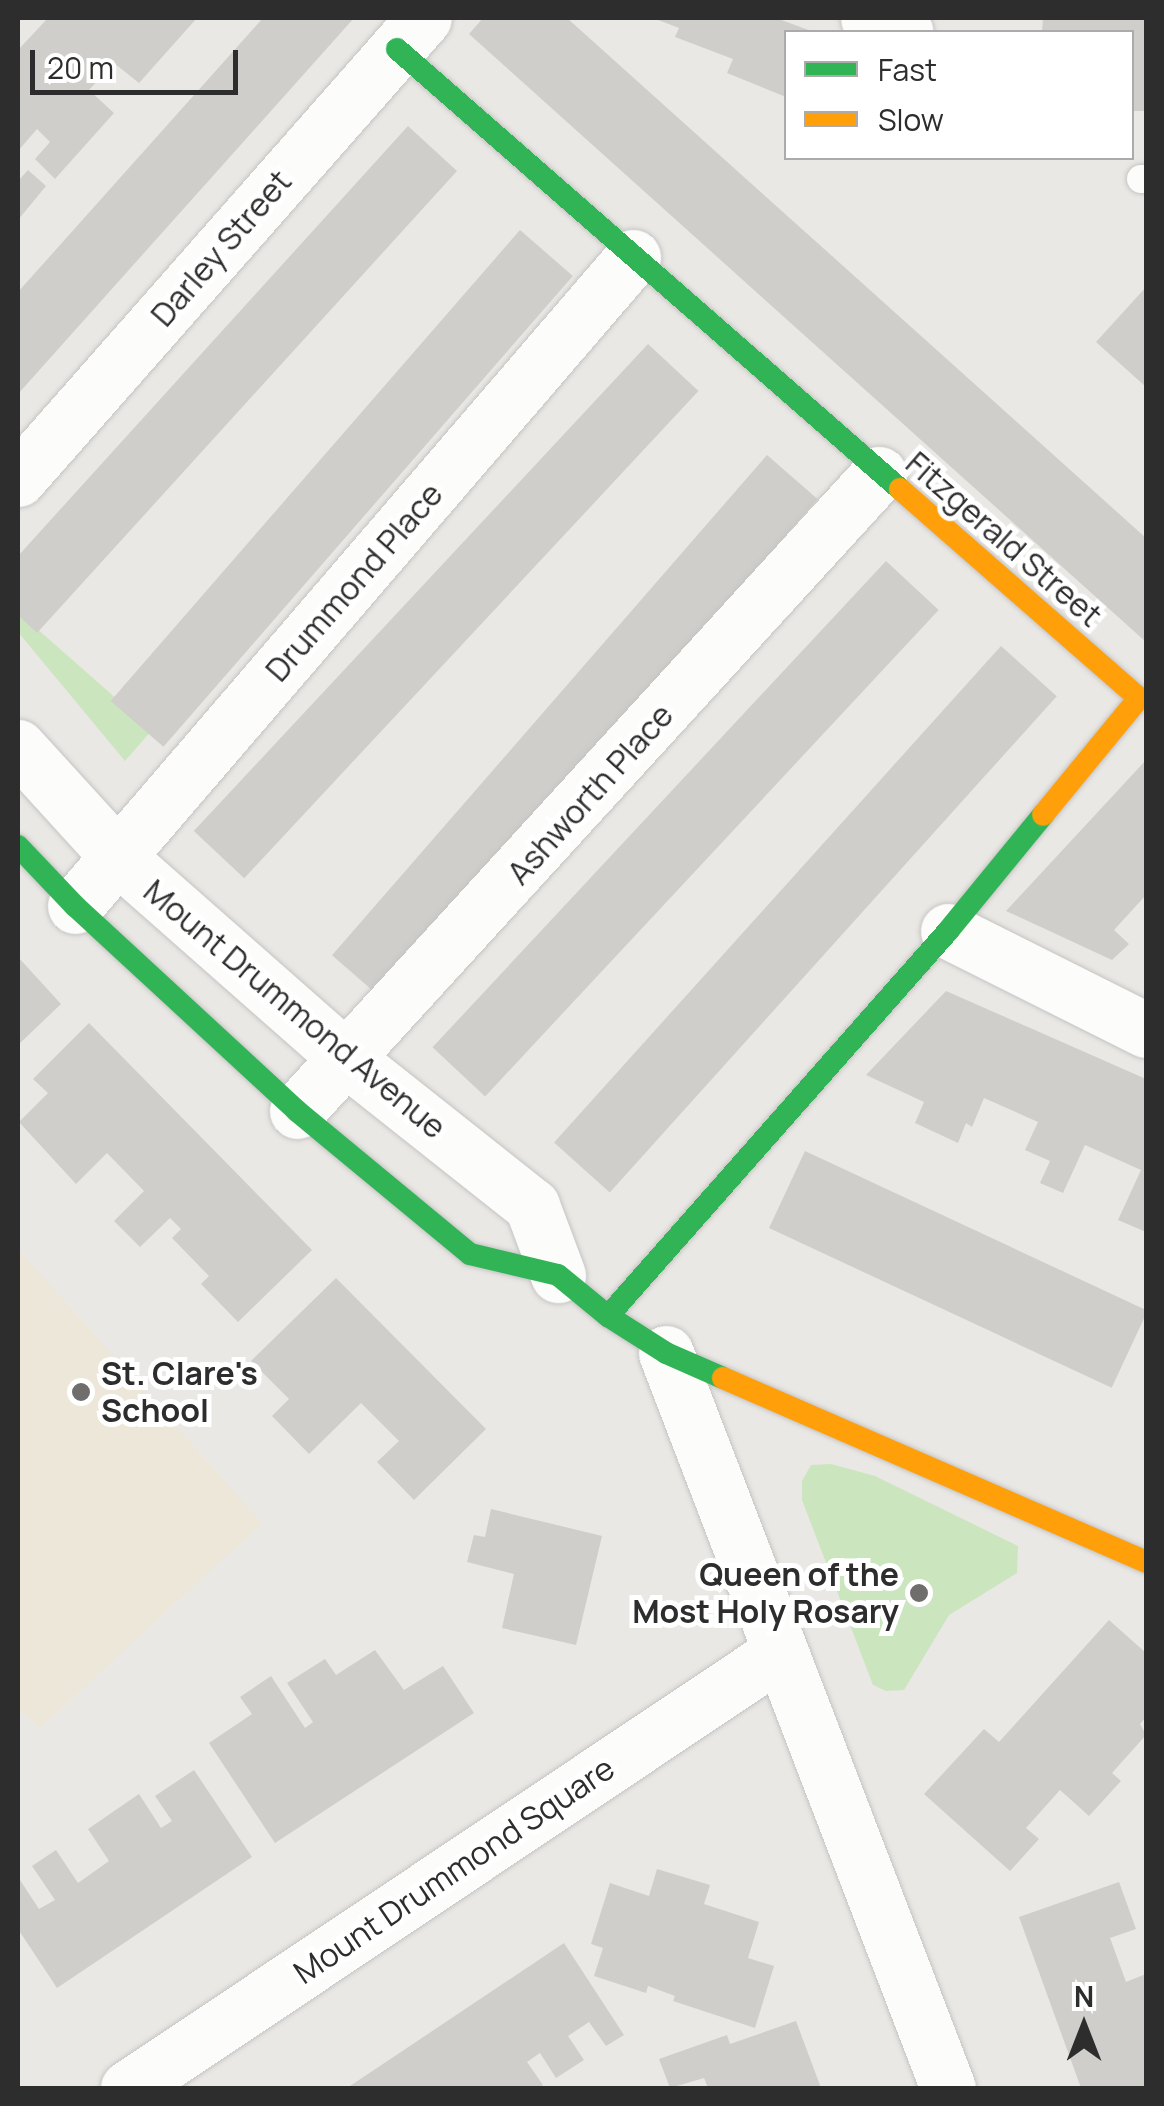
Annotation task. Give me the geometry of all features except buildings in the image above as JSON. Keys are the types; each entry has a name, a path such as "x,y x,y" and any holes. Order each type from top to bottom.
{"street":[{"path":"868,18 901,30"},
{"name":"Fitzgerald Street","path":"410,33 633,257 1139,698 948,932 608,1316"},
{"name":"Darley Street","path":"18,480 410,33"},
{"name":"Drummond Place","path":"74,906 633,257"},
{"name":"Ashworth Place","path":"298,1111 879,474"},
{"name":"Mount Drummond Avenue","path":"18,747 118,857 348,1060 532,1206 558,1275"},
{"name":"Mount Drummond Avenue","path":"18,846 74,906 298,1111 470,1254 558,1275 608,1316 666,1353 1146,1562"},
{"path":"948,932 1146,1030"},
{"path":"666,1353 948,2088"},
{"name":"Mount Drummond Square","path":"128,2088 780,1652"}],"shaded area":[{"name":"St. Clare's School","path":"18,1249 262,1523 40,1728 18,1708"}],"green space":[{"path":"18,612 152,730 125,761 18,632"},
{"path":"831,1464 875,1476 1018,1546 1017,1573 949,1615 904,1690 886,1691 873,1685 802,1500 802,1481 811,1465"}],"traffic: fast":[{"path":"397,49 900,489"},
{"path":"608,1316 948,931 1043,815"},
{"path":"18,846 75,906 297,1111 470,1254 558,1275 608,1316 666,1353 723,1378"}],"traffic: slow":[{"path":"900,489 1139,698 1043,815"},
{"path":"723,1378 1146,1562"}],"place":[{"name":"St. Clare's School","path":"81,1392"},
{"name":"Queen of the Most Holy Rosary","path":"919,1593"}]}
